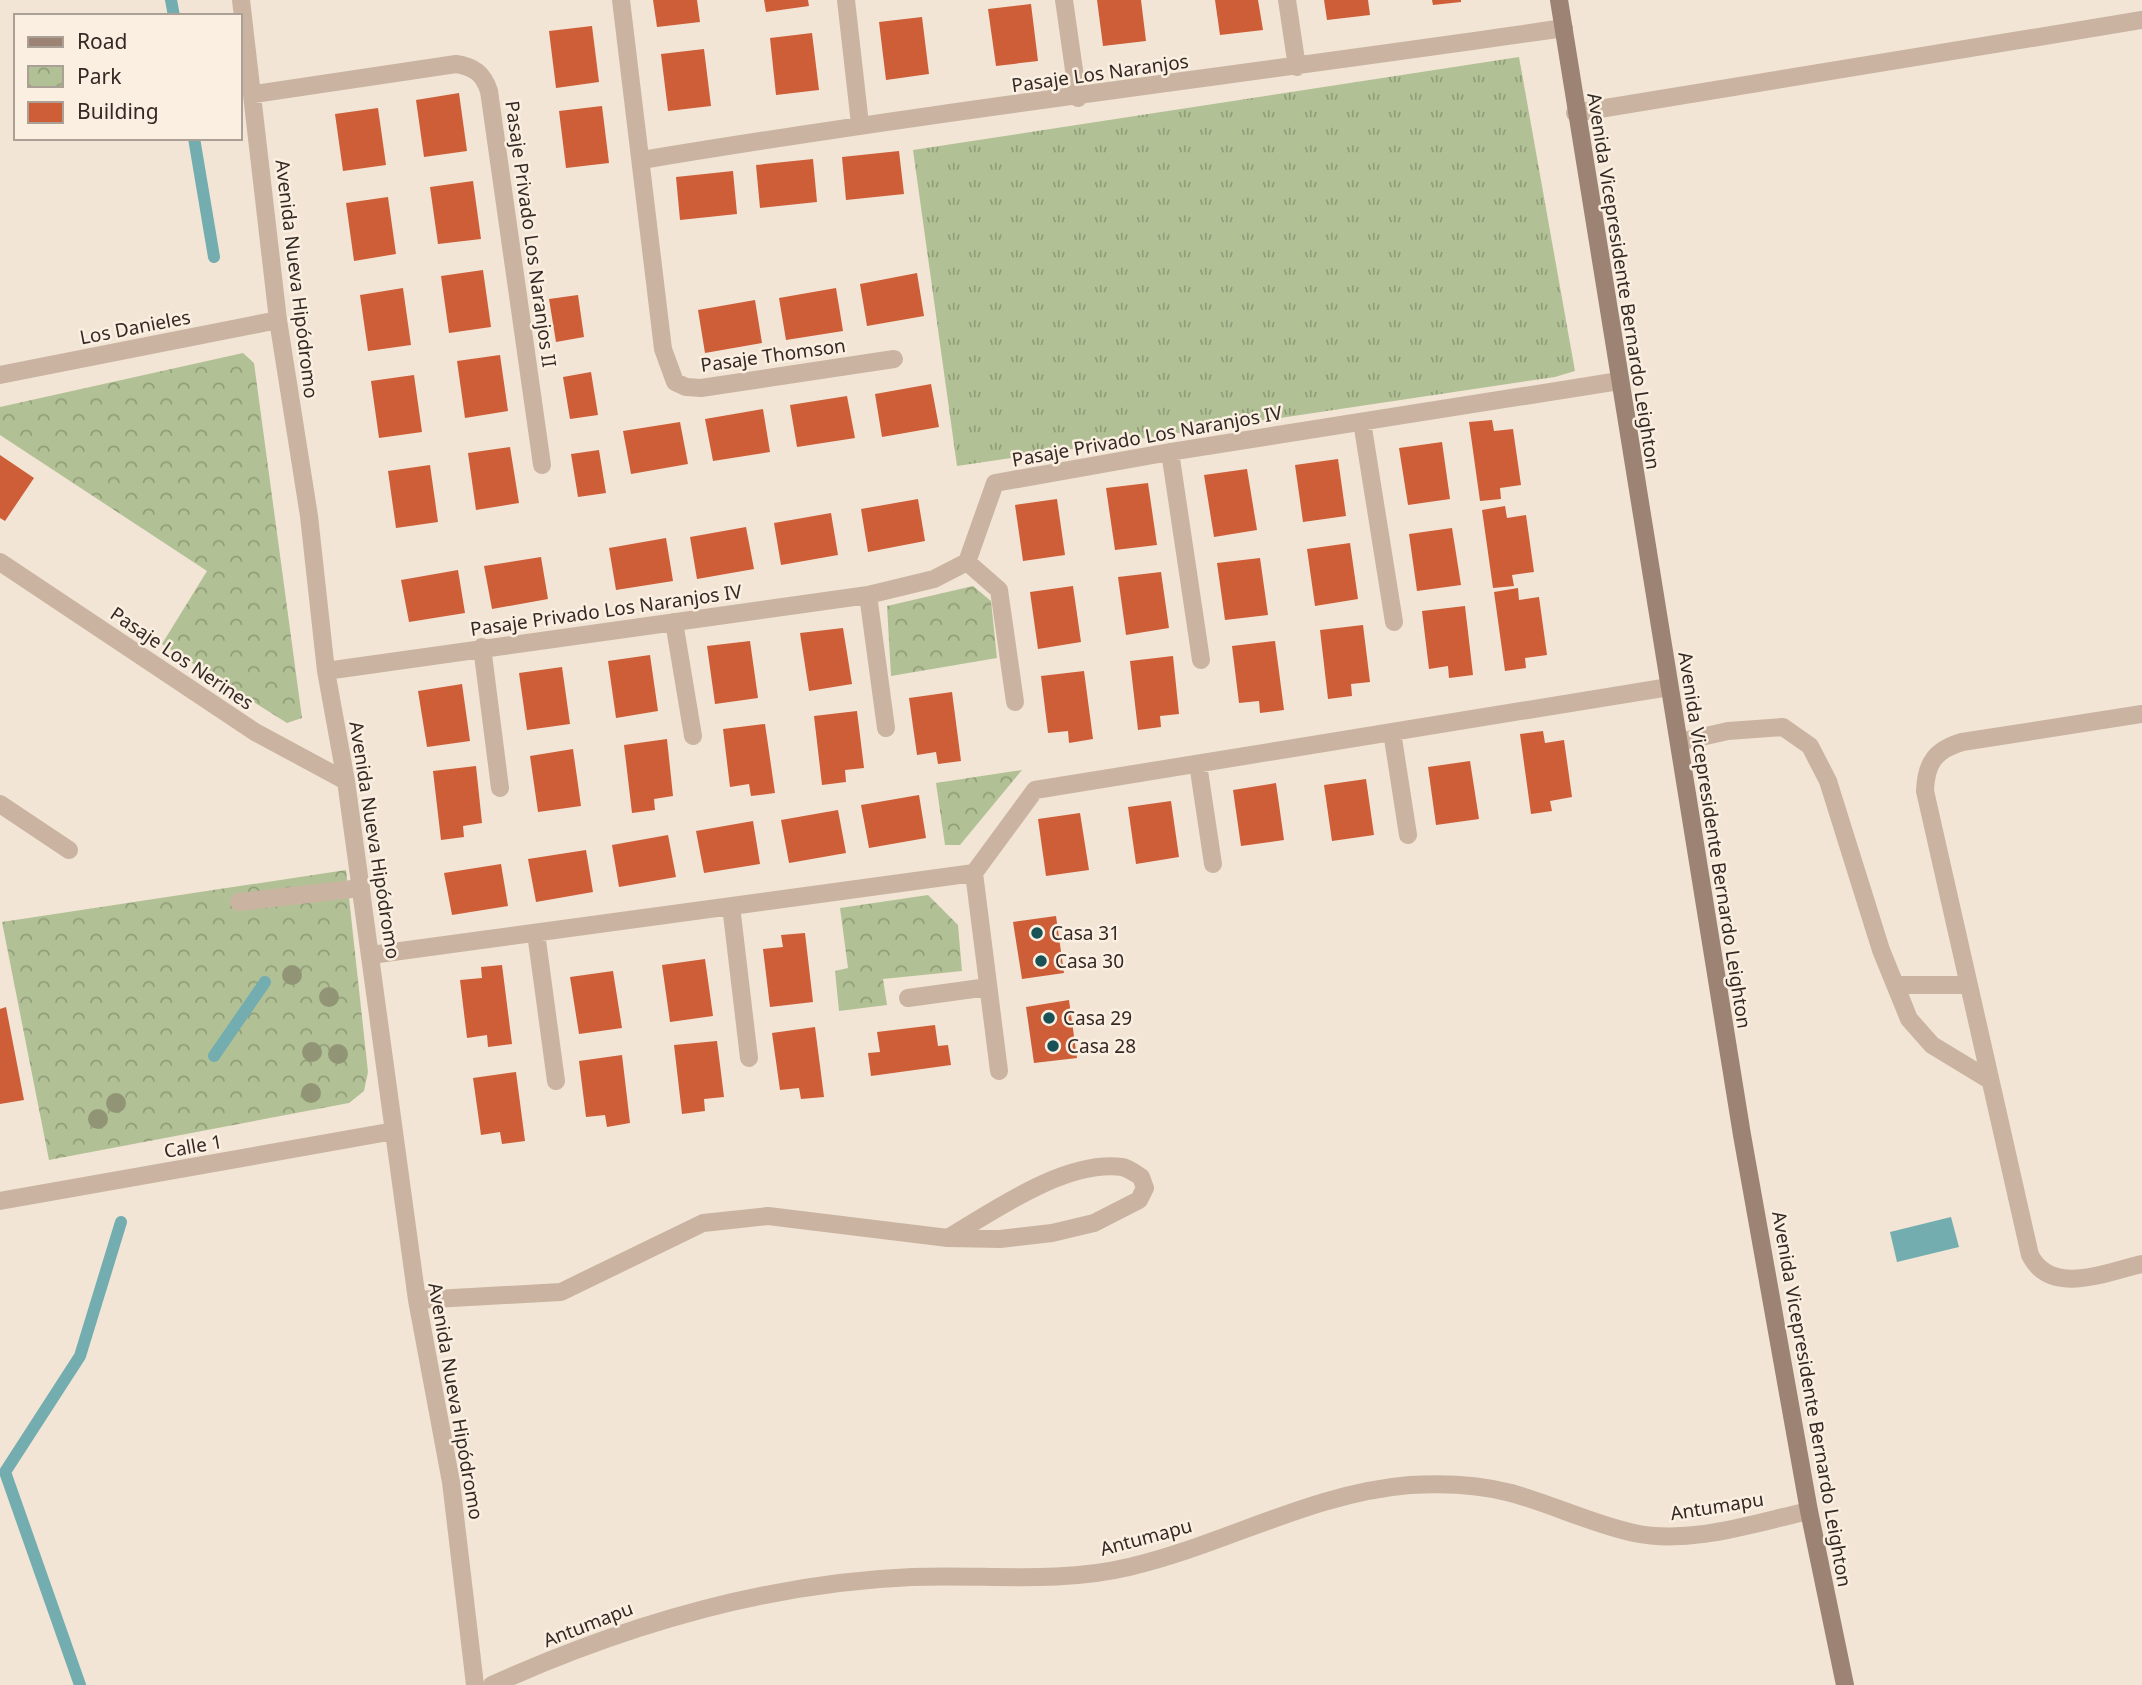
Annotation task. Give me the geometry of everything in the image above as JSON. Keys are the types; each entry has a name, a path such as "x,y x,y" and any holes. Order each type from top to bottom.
{"main road":[{"name":"Avenida Vicepresidente Bernardo Leighton","path":"1559,0 1575,113 1742,1135 1809,1511 1845,1685"}],"street":[{"name":"Avenida Nueva Hipódromo","path":"241,0 254,94 278,320 309,516 327,671 346,781 417,1300 451,1482 475,1685"},
{"path":"621,0 642,160"},
{"path":"846,0 860,124"},
{"path":"1064,0 1078,97"},
{"path":"1287,0 1297,67"},
{"path":"1575,113 2142,20"},
{"name":"Pasaje Los Naranjos","path":"642,160 860,124 1078,97 1564,28"},
{"name":"Pasaje Privado Los Naranjos II","path":"254,94 456,64 468,66 484,77 489,91 542,465"},
{"name":"Pasaje Thomson","path":"642,160 663,349 675,382 686,387 701,388 894,359"},
{"name":"Los Danieles","path":"0,376 278,320"},
{"name":"Pasaje Privado Los Naranjos IV","path":"327,671 482,647 869,595 934,579 967,562 995,483 1170,452 1619,381"},
{"path":"1362,422 1394,622"},
{"path":"1170,452 1201,660"},
{"name":"Pasaje Los Nerines","path":"0,562 255,732 346,781"},
{"path":"967,562 999,590 1015,702"},
{"path":"869,595 886,728"},
{"path":"674,622 693,736"},
{"path":"482,647 500,788"},
{"path":"999,1071 974,873 1035,790 1669,687"},
{"path":"2142,714 1944,747 1931,758 1926,772 1925,791 1988,1079 2036,1267 2046,1276 2060,1280 2142,1264"},
{"path":"1679,742 1728,732 1783,727 1810,746 1828,780 1881,950 1898,985 1909,1019 1931,1045 1988,1079"},
{"path":"1392,732 1408,835"},
{"path":"1198,764 1213,864"},
{"path":"0,804 69,850"},
{"path":"371,956 974,873"},
{"path":"239,902 361,888"},
{"path":"730,906 748,1058"},
{"path":"536,933 556,1081"},
{"path":"1898,985 1968,985"},
{"path":"908,998 988,987"},
{"name":"Calle 1","path":"0,1201 394,1131"},
{"path":"417,1300 561,1292 703,1223 768,1216 948,1238 1000,1239 1084,1226 1139,1200 1145,1188 1141,1177 1124,1167 1084,1168 1016,1198 948,1238"},
{"name":"Antumapu","path":"492,1685 662,1618 743,1599 827,1583 913,1577 1068,1576 1128,1567 1259,1522 1363,1491 1410,1485 1464,1484 1509,1493 1636,1533 1674,1535 1716,1531 1809,1511"}],"green space":[{"path":"1519,57 1575,371 1555,377 957,466 913,150"},
{"path":"243,353 254,363 302,718 287,723 162,644 207,571 0,435 0,407"},
{"path":"973,586 991,601 997,658 891,676 887,606"},
{"path":"1022,770 960,845 945,845 936,783"},
{"path":"346,870 368,1072 364,1091 349,1103 49,1160 2,922"},
{"path":"928,895 958,925 962,971 883,979 887,1005 839,1011 835,971 848,968 840,908"}],"water":[{"path":"1951,1217 1959,1247 1897,1262 1890,1232"}],"building":[{"path":"653,0 697,0 700,22 657,27"},
{"path":"764,0 808,0 809,6 766,12"},
{"path":"1097,0 1141,0 1146,41 1103,46"},
{"path":"1215,0 1258,0 1263,30 1220,35"},
{"path":"1324,0 1368,0 1370,15 1327,20"},
{"path":"1432,0 1461,0 1461,2 1433,5"},
{"path":"1031,4 1038,61 996,66 988,9"},
{"path":"922,17 929,74 886,80 879,22"},
{"path":"592,26 599,82 556,88 549,31"},
{"path":"812,33 819,90 776,95 770,38"},
{"path":"704,49 711,106 668,111 661,54"},
{"path":"459,93 467,151 424,157 416,100"},
{"path":"602,106 609,163 566,168 559,111"},
{"path":"378,108 386,165 343,171 335,114"},
{"path":"899,151 904,194 846,200 842,157"},
{"path":"813,159 817,202 760,208 756,165"},
{"path":"733,171 737,214 680,220 676,177"},
{"path":"473,181 481,239 438,244 430,187"},
{"path":"388,197 396,254 354,261 346,203"},
{"path":"483,270 491,327 449,333 441,276"},
{"path":"917,273 924,316 867,326 860,284"},
{"path":"403,288 411,345 368,351 360,295"},
{"path":"836,288 843,331 786,340 779,298"},
{"path":"578,295 584,337 556,342 549,299"},
{"path":"755,300 762,343 705,353 698,310"},
{"path":"500,355 508,411 465,418 457,361"},
{"path":"591,372 598,415 570,419 563,377"},
{"path":"414,375 422,432 379,438 371,381"},
{"path":"931,384 939,427 882,437 875,394"},
{"path":"847,396 855,438 797,447 790,405"},
{"path":"763,409 770,452 713,461 705,419"},
{"path":"1492,420 1494,431 1513,429 1521,485 1500,488 1501,499 1480,501 1469,422"},
{"path":"680,422 688,464 631,474 623,431"},
{"path":"1442,442 1450,499 1408,505 1399,448"},
{"path":"510,447 519,503 476,510 468,453"},
{"path":"599,450 606,493 578,497 571,454"},
{"path":"0,455 34,478 5,521 0,518"},
{"path":"1338,459 1346,516 1303,522 1295,465"},
{"path":"430,465 438,522 396,528 388,471"},
{"path":"1247,469 1257,530 1214,537 1204,475"},
{"path":"1148,483 1157,545 1115,550 1106,488"},
{"path":"918,499 925,541 868,552 861,509"},
{"path":"1057,499 1065,555 1023,561 1015,505"},
{"path":"1505,506 1507,518 1526,515 1534,572 1512,575 1514,586 1493,588 1482,510"},
{"path":"831,513 838,555 781,565 774,523"},
{"path":"746,527 754,569 697,579 690,537"},
{"path":"1452,528 1461,585 1417,591 1409,534"},
{"path":"666,538 673,581 616,590 609,548"},
{"path":"1350,543 1358,599 1315,606 1307,549"},
{"path":"541,557 548,599 492,609 484,566"},
{"path":"1260,558 1268,615 1225,620 1217,563"},
{"path":"458,570 465,613 409,622 401,580"},
{"path":"1161,572 1169,628 1126,635 1118,577"},
{"path":"1073,586 1081,642 1038,649 1030,592"},
{"path":"1518,588 1519,600 1539,597 1547,655 1525,658 1526,668 1505,671 1494,592"},
{"path":"1465,606 1473,675 1449,678 1448,666 1429,669 1422,611"},
{"path":"1363,625 1370,682 1351,684 1352,696 1328,699 1320,630"},
{"path":"843,628 852,684 809,691 800,633"},
{"path":"750,641 758,698 715,704 707,646"},
{"path":"1275,641 1284,710 1260,713 1259,701 1239,703 1232,646"},
{"path":"650,655 658,711 616,718 608,661"},
{"path":"1173,656 1179,714 1160,716 1161,727 1138,730 1130,661"},
{"path":"562,667 570,724 527,730 519,673"},
{"path":"1084,671 1093,739 1069,743 1068,731 1048,733 1041,676"},
{"path":"462,684 470,741 427,747 418,691"},
{"path":"952,692 961,761 938,764 936,752 917,755 909,698"},
{"path":"857,711 864,768 845,770 846,782 822,785 814,716"},
{"path":"765,724 775,793 751,796 749,784 730,787 723,729"},
{"path":"1543,731 1545,743 1564,740 1572,797 1550,801 1552,811 1531,814 1520,734"},
{"path":"667,739 673,796 654,799 655,810 632,813 624,745"},
{"path":"573,749 581,806 538,812 530,756"},
{"path":"1470,761 1479,819 1436,825 1428,767"},
{"path":"476,766 482,823 463,826 464,837 441,840 433,771"},
{"path":"1366,779 1374,835 1332,841 1324,785"},
{"path":"1276,783 1284,840 1241,846 1233,790"},
{"path":"919,795 926,838 869,848 861,805"},
{"path":"1171,801 1179,857 1136,864 1128,807"},
{"path":"838,810 846,853 789,863 781,820"},
{"path":"1080,813 1089,870 1046,876 1038,819"},
{"path":"753,821 760,864 704,873 696,831"},
{"path":"668,835 676,877 619,887 612,845"},
{"path":"586,850 593,892 536,902 528,859"},
{"path":"501,864 508,906 452,915 444,873"},
{"path":"1056,916 1064,973 1022,979 1013,922"},
{"path":"805,933 813,1002 770,1007 763,949 783,947 781,935"},
{"path":"705,959 713,1016 670,1022 662,965"},
{"path":"502,965 512,1044 488,1047 487,1035 467,1038 460,980 482,978 481,967"},
{"path":"613,971 622,1028 579,1034 570,977"},
{"path":"1069,1000 1077,1058 1034,1063 1026,1007"},
{"path":"6,1007 24,1100 0,1104 0,1009"},
{"path":"935,1025 938,1046 948,1045 951,1065 871,1076 868,1053 880,1052 877,1032"},
{"path":"815,1027 824,1097 801,1099 799,1088 780,1090 772,1033"},
{"path":"717,1041 724,1097 704,1099 705,1111 682,1114 674,1045"},
{"path":"622,1055 630,1123 607,1127 605,1115 586,1117 579,1061"},
{"path":"516,1072 525,1141 502,1144 500,1132 481,1135 473,1078"}],"waterway":[{"path":"171,0 174,14"},
{"path":"194,140 214,257"},
{"path":"214,1056 265,982"},
{"path":"80,1685 5,1472 80,1356 121,1222"}],"place":[{"name":"Casa 31","path":"1037,933"},
{"name":"Casa 30","path":"1041,961"},
{"name":"Casa 29","path":"1049,1018"},
{"name":"Casa 28","path":"1053,1046"}]}
